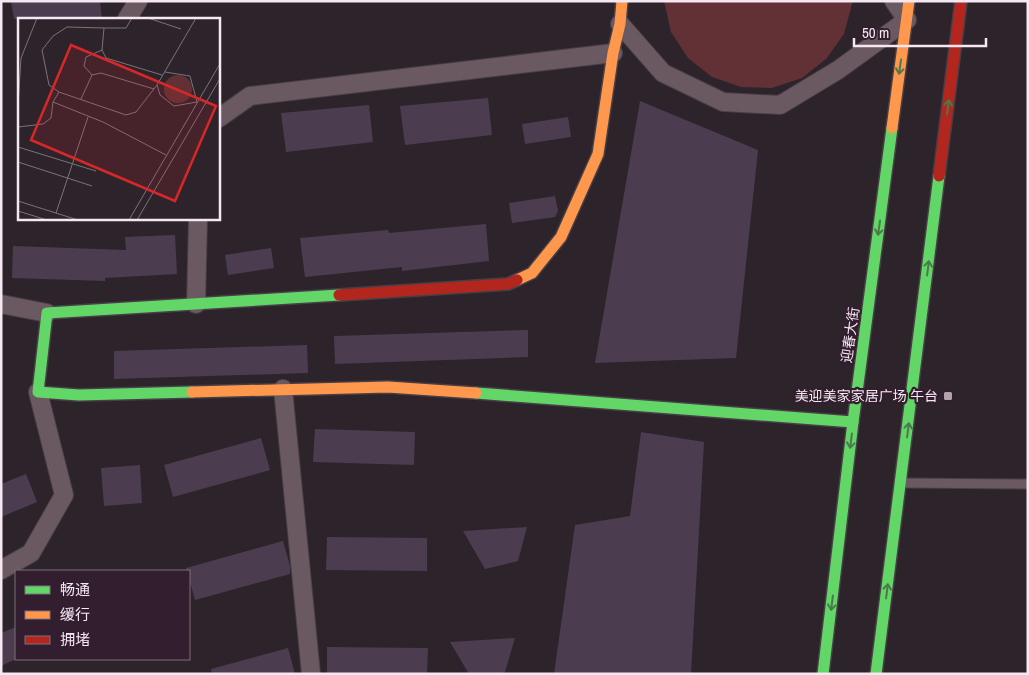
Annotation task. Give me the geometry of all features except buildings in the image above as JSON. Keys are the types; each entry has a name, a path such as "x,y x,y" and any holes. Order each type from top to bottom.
{"street":[{"path":"128,18 138,1"},
{"path":"1,304 47,313 508,284 532,273 561,237 598,154 613,53 620,24 622,1"},
{"path":"620,24 663,73 723,102 780,105 838,70 906,20 894,1"},
{"name":"迎春大街","path":"824,674 853,422 909,1"},
{"path":"876,674 960,1"},
{"path":"220,117 250,96 613,53"},
{"path":"196,304 198,220"},
{"path":"1,570 30,553 64,495 38,392 47,313"},
{"path":"38,392 79,395 388,387 608,402 853,422"},
{"path":"283,389 311,674"}],"lane":[{"path":"901,483 1028,484"}],"shaded area":[{"path":"664,1 852,1 852,4 844,34 826,59 802,78 772,88 741,87 712,77 688,58 671,32"}],"traffic: fast":[{"path":"823,674 853,422 892,128"},
{"path":"876,674 939,176"},
{"path":"192,392 79,395 38,392 47,313 339,295"},
{"path":"476,393 853,422"}],"traffic: slow":[{"path":"517,280 532,273 561,237 598,154 613,53 620,24 622,1"},
{"path":"892,128 909,1"},
{"path":"192,392 388,387 476,393"}],"traffic: jam":[{"path":"939,176 961,1"},
{"path":"339,295 508,284 517,280"}],"place":[{"name":"美迎美家家居广场 午台","path":"948,396"}]}
